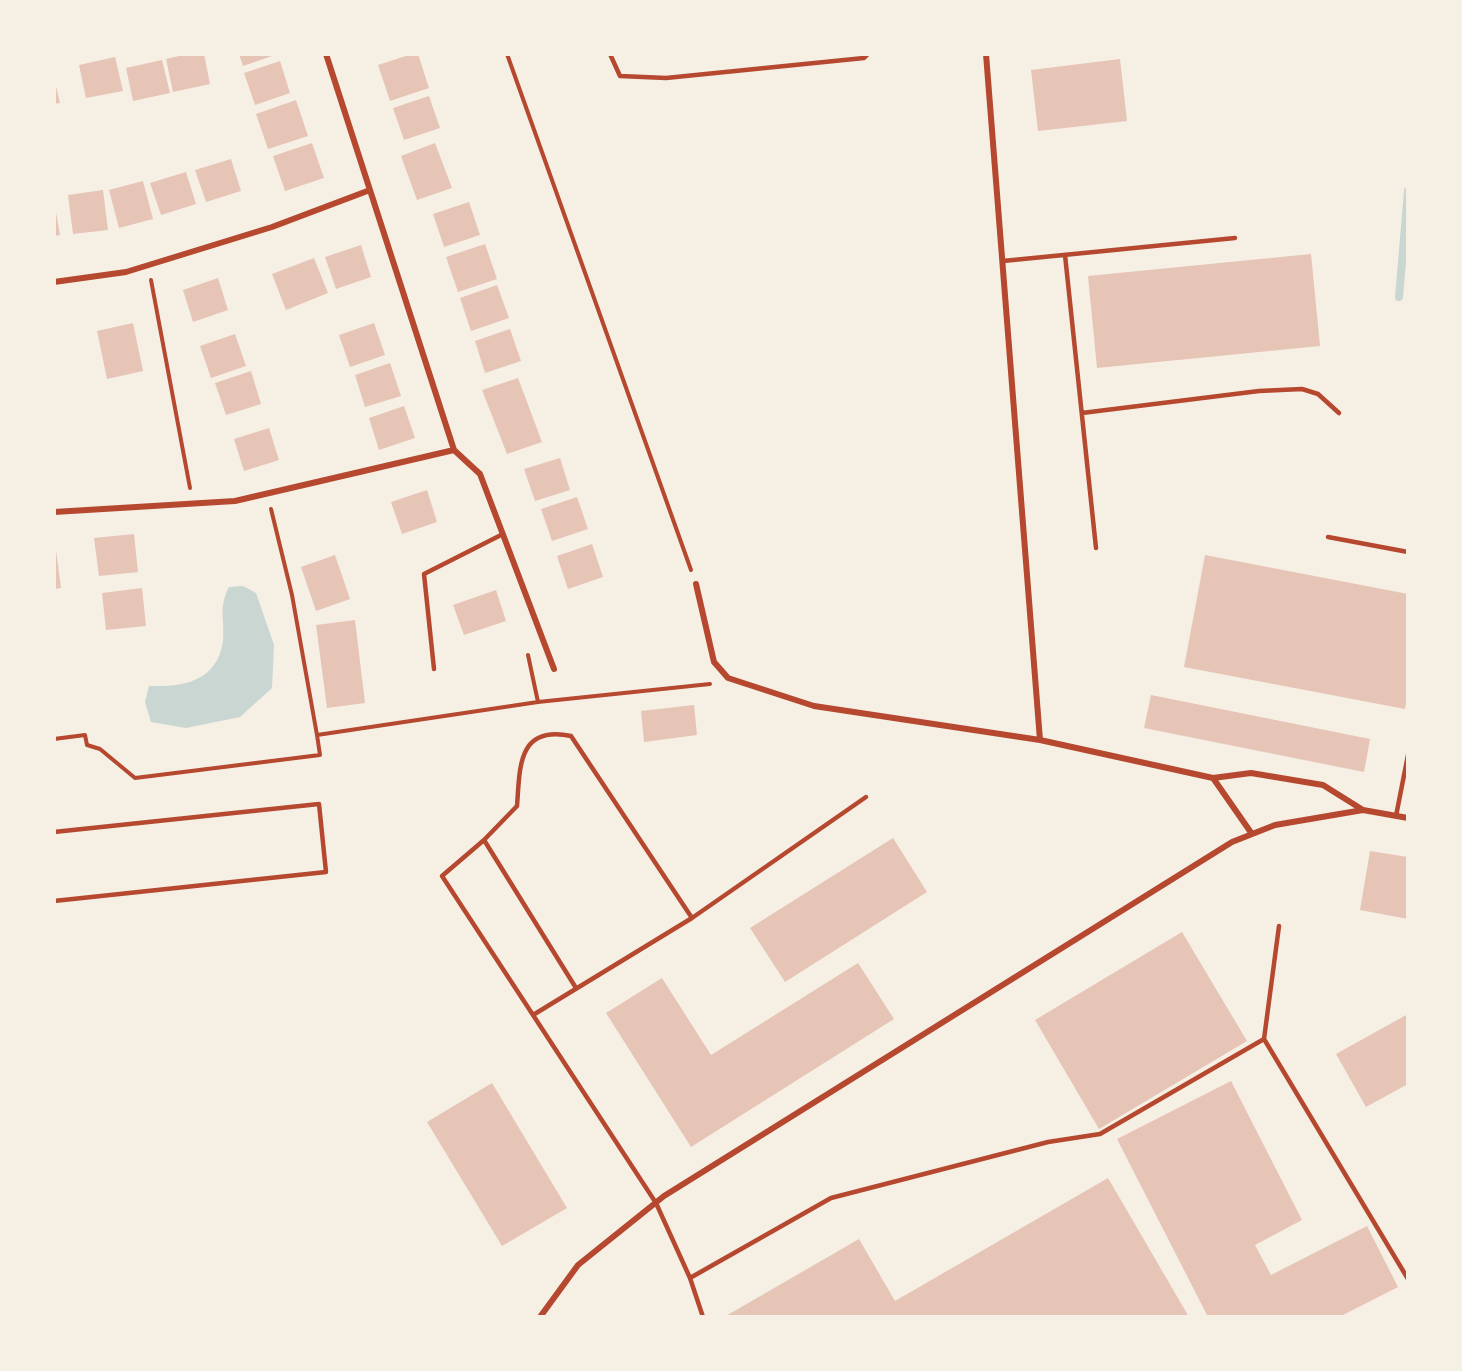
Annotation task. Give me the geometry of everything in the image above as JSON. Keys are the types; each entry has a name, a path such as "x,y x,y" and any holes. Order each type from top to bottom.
{"street":[{"path":"326,54 454,450 480,474 554,669"},
{"path":"986,54 1040,740"},
{"path":"54,282 126,272 272,227 370,190"},
{"path":"54,512 235,501 454,450"},
{"path":"696,584 714,662 728,678 814,706 1040,740 1213,778 1251,773 1323,785 1363,810"},
{"path":"1213,778 1252,834"},
{"path":"540,1317 578,1265 656,1203 1212,855 1275,825 1363,810 1408,818"}],"lane":[{"path":"610,54 620,76 666,78 864,58 868,54"},
{"path":"1003,261 1235,238"},
{"path":"1065,255 1096,548"},
{"path":"1082,413 1260,391 1302,389 1318,394 1339,413"},
{"path":"434,669 424,574 503,534"},
{"path":"1328,537 1408,552"},
{"path":"692,918 571,736 553,732 532,742 519,764 517,806 484,840 442,876 656,1203 690,1278 703,1317"},
{"path":"1396,816 1408,754"},
{"path":"533,1015 692,918 866,797"},
{"path":"54,832 319,804 326,872 54,901"},
{"path":"484,840 576,988"},
{"path":"1279,927 1264,1039 1408,1279"},
{"path":"690,1278 831,1198 1048,1142 1100,1134 1264,1039"}],"path":[{"path":"507,54 696,584"},
{"path":"149,265 193,503"},
{"path":"54,739 85,735 87,745 100,748 135,778 320,755 292,595 267,494"},
{"path":"317,735 538,702 713,684 728,678"}],"shaded area":[{"path":"243,586 256,593 274,645 272,688 240,717 186,728 151,722 145,702 149,686 186,683 206,674 214,665 223,641 223,608 226,594 229,587"}],"building":[{"path":"188,54 204,54 210,84 173,92 166,59"},
{"path":"239,54 278,54 243,66"},
{"path":"418,54 429,88 390,101 378,65"},
{"path":"115,57 123,91 86,98 79,65"},
{"path":"1120,59 1127,121 1038,131 1031,70"},
{"path":"162,60 170,93 133,101 126,68"},
{"path":"280,61 290,93 255,105 244,73"},
{"path":"54,83 60,103 54,104"},
{"path":"429,96 440,128 404,140 393,108"},
{"path":"296,100 308,136 268,149 256,114"},
{"path":"312,143 324,178 285,191 273,156"},
{"path":"435,143 452,188 417,200 401,156"},
{"path":"231,159 241,191 206,202 195,170"},
{"path":"186,172 196,204 161,215 150,183"},
{"path":"143,181 153,219 119,228 109,190"},
{"path":"103,190 108,230 73,234 68,195"},
{"path":"54,201 60,235 54,236"},
{"path":"469,202 480,235 444,247 433,214"},
{"path":"485,244 497,279 458,292 446,257"},
{"path":"361,245 371,277 336,289 325,257"},
{"path":"1311,254 1320,346 1097,368 1088,276"},
{"path":"314,258 328,293 286,310 272,274"},
{"path":"218,278 228,310 193,322 183,290"},
{"path":"497,285 509,318 471,331 460,298"},
{"path":"133,323 143,371 107,379 97,331"},
{"path":"374,323 385,355 350,367 339,335"},
{"path":"510,329 521,361 485,373 475,341"},
{"path":"235,334 246,366 211,378 200,346"},
{"path":"390,363 401,396 365,407 355,375"},
{"path":"251,371 261,404 226,415 215,383"},
{"path":"518,378 542,442 507,454 482,390"},
{"path":"404,406 415,438 379,450 369,418"},
{"path":"269,428 279,460 244,471 234,439"},
{"path":"560,458 570,490 535,501 524,469"},
{"path":"427,490 437,522 402,534 391,502"},
{"path":"577,497 588,529 552,541 541,509"},
{"path":"134,534 138,572 99,576 94,538"},
{"path":"592,544 603,577 568,589 557,556"},
{"path":"56,550 61,588 54,589 54,551"},
{"path":"335,555 350,599 316,611 301,567"},
{"path":"1205,555 1408,594 1408,693 1405,709 1184,667"},
{"path":"142,588 146,626 106,630 102,593"},
{"path":"496,590 506,621 464,635 453,605"},
{"path":"355,620 365,703 327,708 316,625"},
{"path":"1151,695 1370,739 1364,772 1144,728"},
{"path":"694,705 697,735 644,742 641,711"},
{"path":"893,838 927,892 785,982 750,928"},
{"path":"1370,851 1408,857 1408,919 1360,910"},
{"path":"1182,932 1247,1041 1099,1129 1035,1020"},
{"path":"858,963 894,1019 691,1147 606,1013 662,978 711,1055"},
{"path":"1408,1014 1408,1084 1366,1107 1336,1054"},
{"path":"1231,1081 1302,1220 1255,1245 1271,1275 1367,1226 1398,1287 1339,1317 1208,1317 1117,1139"},
{"path":"492,1083 567,1208 502,1246 427,1122"},
{"path":"1108,1178 1189,1317 724,1317 859,1239 895,1301"}],"waterway":[{"path":"1399,297 1408,191"}]}
